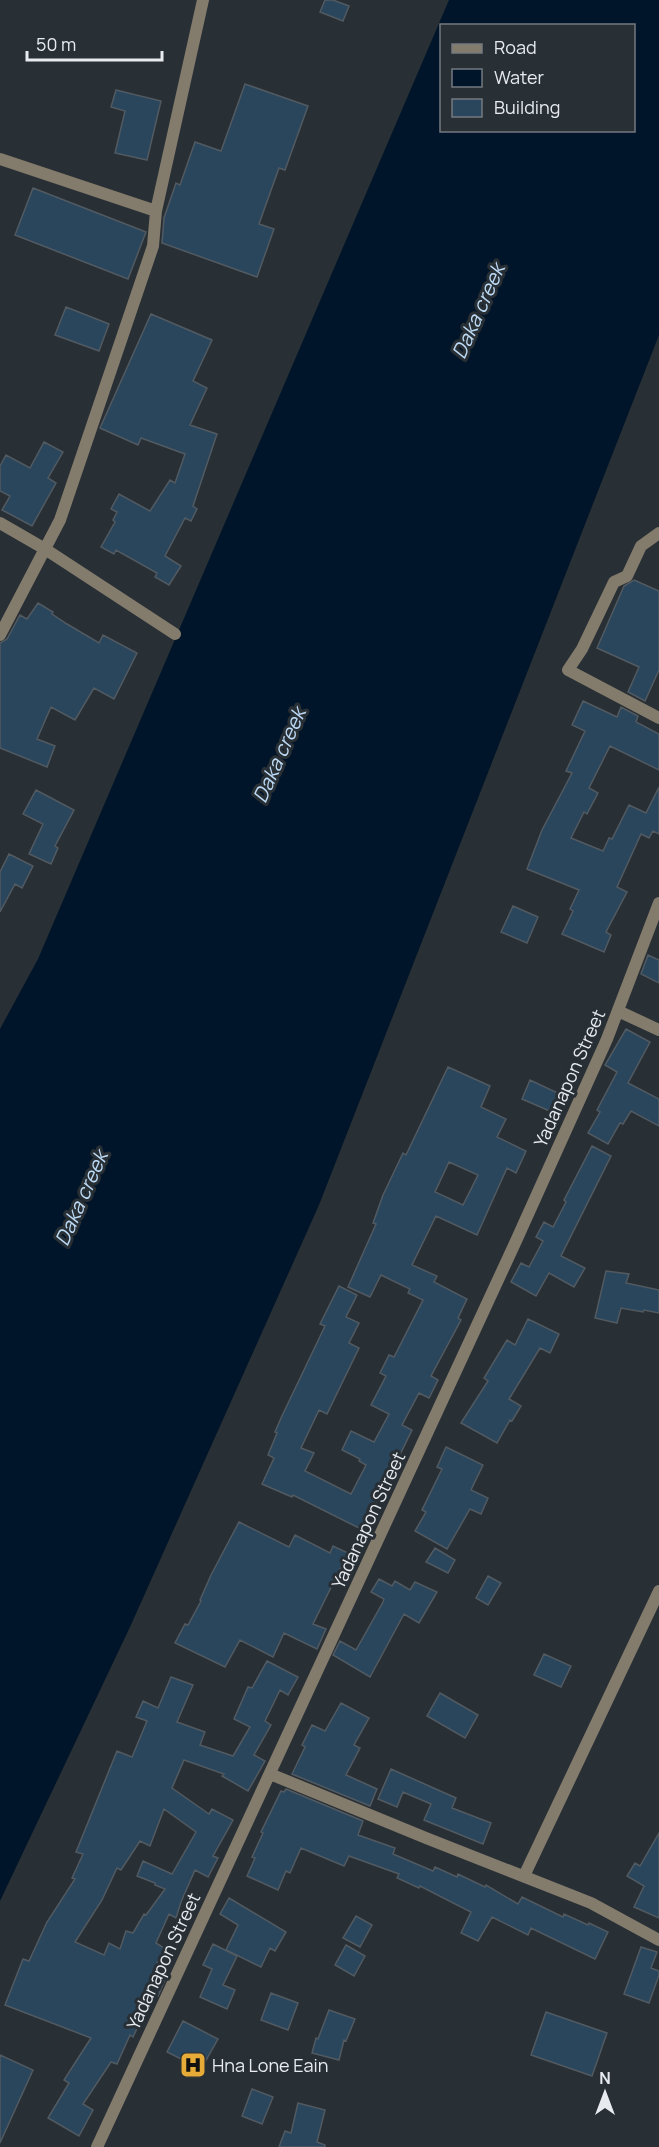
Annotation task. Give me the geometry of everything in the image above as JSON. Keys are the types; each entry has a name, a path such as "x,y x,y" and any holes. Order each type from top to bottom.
{"street":[{"path":"0,635 60,520 153,246 156,210 203,0"},
{"path":"0,159 156,210"},
{"path":"0,523 45,549 175,634"},
{"path":"659,533 641,546 627,576 614,582 582,649 568,670 659,718"},
{"name":"Yadanapon Street","path":"97,2147 516,1241 618,1011 659,903"},
{"path":"618,1011 659,1030"},
{"path":"524,1876 659,1591"},
{"path":"270,1774 591,1902 659,1940"}],"water":[{"name":"Daka creek","path":"449,0 659,0 659,335 319,1205 130,1627 0,1901 0,1029 38,959"}],"building":[{"path":"325,0 333,0 349,6 343,21 320,12"},
{"path":"245,84 308,106 285,170 279,168 259,224 274,229 257,277 162,243 164,218 176,183 180,185 195,142 221,151"},
{"path":"116,90 161,101 147,160 115,153 125,111 111,107"},
{"path":"33,188 146,232 128,279 15,235"},
{"path":"66,307 109,324 99,351 55,335"},
{"path":"151,314 212,340 193,381 207,388 190,425 217,434 193,506 197,509 191,521 185,518 165,556 181,566 169,585 155,577 157,573 116,550 114,554 101,547 115,522 113,520 117,512 111,509 119,494 150,511 170,480 175,483 185,454 141,438 138,445 100,428"},
{"path":"44,442 63,452 48,478 56,483 32,526 2,510 10,496 0,491 0,466 6,455 30,468"},
{"path":"634,580 659,591 659,670 645,701 628,692 639,667 597,648 624,586"},
{"path":"38,603 99,643 103,635 137,653 114,699 94,688 75,720 51,707 37,739 55,746 47,767 0,748 0,643 7,639 20,615 27,619"},
{"path":"583,701 617,717 621,707 638,716 636,722 659,734 659,770 610,746 589,788 598,793 587,814 584,812 571,838 603,851 609,838 612,839 629,805 646,813 659,787 659,834 653,831 649,838 641,834 617,887 627,892 606,932 611,935 604,952 562,934 573,911 570,909 579,890 527,869 542,830 572,773 566,771 585,731 572,725"},
{"path":"36,790 74,810 55,846 58,848 51,864 29,854 43,824 23,814"},
{"path":"9,854 33,866 22,888 15,884 0,912 0,872"},
{"path":"513,906 538,917 527,943 501,932"},
{"path":"648,955 659,960 659,983 641,974"},
{"path":"626,1029 650,1042 628,1083 659,1099 659,1126 631,1111 623,1124 620,1123 608,1144 588,1133 600,1112 597,1110 617,1072 605,1065"},
{"path":"448,1067 490,1086 481,1107 506,1119 497,1137 526,1151 516,1173 507,1168 477,1235 436,1216 412,1265 437,1276 434,1282 467,1299 458,1318 461,1320 431,1376 438,1380 429,1398 419,1393 402,1425 412,1430 363,1530 293,1495 292,1497 262,1484 274,1458 268,1455 277,1433 275,1432 325,1326 320,1324 339,1286 357,1295 346,1317 359,1323 349,1343 359,1348 327,1414 319,1410 301,1448 314,1453 305,1471 351,1494 366,1465 359,1461 360,1459 342,1450 351,1431 374,1442 389,1414 371,1405 386,1376 380,1373 389,1355 394,1357 423,1300 408,1293 410,1289 381,1275 370,1297 348,1287 376,1224 373,1223 383,1195 403,1153 406,1155","holes":["449,1162 478,1175 463,1205 435,1192"]},
{"path":"530,1080 560,1094 552,1112 522,1099"},
{"path":"592,1146 611,1156 561,1256 585,1268 574,1287 549,1273 536,1296 511,1282 521,1263 529,1267 543,1241 536,1237 544,1222 553,1227 566,1202 564,1200"},
{"path":"606,1271 629,1274 626,1283 659,1290 659,1313 621,1308 617,1323 595,1318"},
{"path":"528,1319 559,1334 550,1353 540,1348 509,1399 521,1406 497,1443 461,1423 488,1381 484,1378 507,1340 515,1345"},
{"path":"446,1447 483,1465 471,1490 488,1498 481,1514 470,1509 447,1549 415,1531 426,1512 422,1510 442,1469 437,1467"},
{"path":"239,1522 289,1547 295,1535 330,1553 333,1546 348,1553 313,1624 326,1629 317,1649 284,1633 273,1657 240,1640 225,1667 175,1643 201,1601 211,1575"},
{"path":"435,1548 455,1560 448,1573 426,1562"},
{"path":"488,1576 501,1583 488,1605 476,1598"},
{"path":"379,1579 392,1586 395,1581 410,1590 415,1582 437,1592 419,1623 404,1614 370,1677 333,1655 340,1641 356,1650 384,1599 371,1592"},
{"path":"544,1654 571,1666 561,1687 534,1675"},
{"path":"267,1661 298,1677 288,1695 280,1690 265,1721 271,1725 254,1755 265,1761 248,1791 222,1776 224,1774 184,1760 172,1788 209,1814 212,1809 233,1820 213,1856 218,1858 208,1877 195,1870 176,1918 169,1914 156,1943 164,1948 157,1963 164,1966 161,1972 167,1975 158,1996 151,1994 133,2037 130,2035 117,2064 111,2062 83,2104 93,2110 79,2136 48,2118 69,2083 64,2080 91,2038 5,2005 23,1959 29,1961 47,1922 75,1879 72,1878 83,1854 76,1852 117,1751 132,1757 147,1721 136,1717 143,1701 158,1708 171,1677 193,1685 177,1722 205,1732 200,1745 233,1756 250,1727 234,1719 248,1687 252,1688","holes":["164,1809 196,1832 172,1874 143,1861 137,1876 165,1889 146,1915 144,1914 133,1933 126,1931 120,1949 109,1943 104,1955 75,1942 102,1900 117,1868 121,1870 140,1841 150,1846"]},
{"path":"440,1693 478,1715 465,1738 427,1716"},
{"path":"341,1703 369,1718 354,1745 360,1748 346,1775 377,1789 370,1806 292,1774 305,1747 302,1745 312,1725 325,1731"},
{"path":"391,1769 456,1798 452,1808 491,1823 483,1844 424,1820 431,1804 403,1792 397,1807 378,1799"},
{"path":"286,1789 363,1821 358,1835 395,1848 393,1854 433,1871 435,1867 457,1877 458,1874 485,1887 486,1885 518,1904 522,1897 563,1917 564,1914 608,1932 595,1959 531,1928 528,1935 492,1917 478,1941 461,1933 471,1912 420,1886 419,1888 397,1878 399,1874 349,1856 344,1866 301,1848 290,1873 286,1871 278,1890 247,1876 255,1858 252,1857 263,1833 261,1832 281,1791 284,1792"},
{"path":"659,1833 659,1918 634,1907 644,1886 627,1876 635,1863 640,1866"},
{"path":"229,1898 286,1932 275,1951 270,1948 261,1967 226,1950 238,1925 220,1914"},
{"path":"356,1916 372,1925 360,1947 343,1938"},
{"path":"213,1944 237,1956 223,1985 235,1990 227,2009 200,1997 212,1969 203,1965"},
{"path":"346,1945 365,1956 354,1976 335,1965"},
{"path":"641,1947 657,1952 651,1968 659,1971 659,1975 649,2003 624,1994"},
{"path":"271,1993 298,2003 288,2030 261,2020"},
{"path":"329,2010 355,2019 346,2041 344,2040 339,2060 312,2053"},
{"path":"546,2012 607,2033 592,2076 531,2055"},
{"path":"183,2021 218,2039 201,2069 167,2052"},
{"path":"0,2055 33,2070 0,2143"},
{"path":"252,2089 273,2097 262,2124 242,2116"},
{"path":"298,2103 325,2110 317,2142 325,2147 279,2147 285,2131 291,2133"}],"place":[{"name":"Hna Lone Eain","path":"193,2065"}]}
